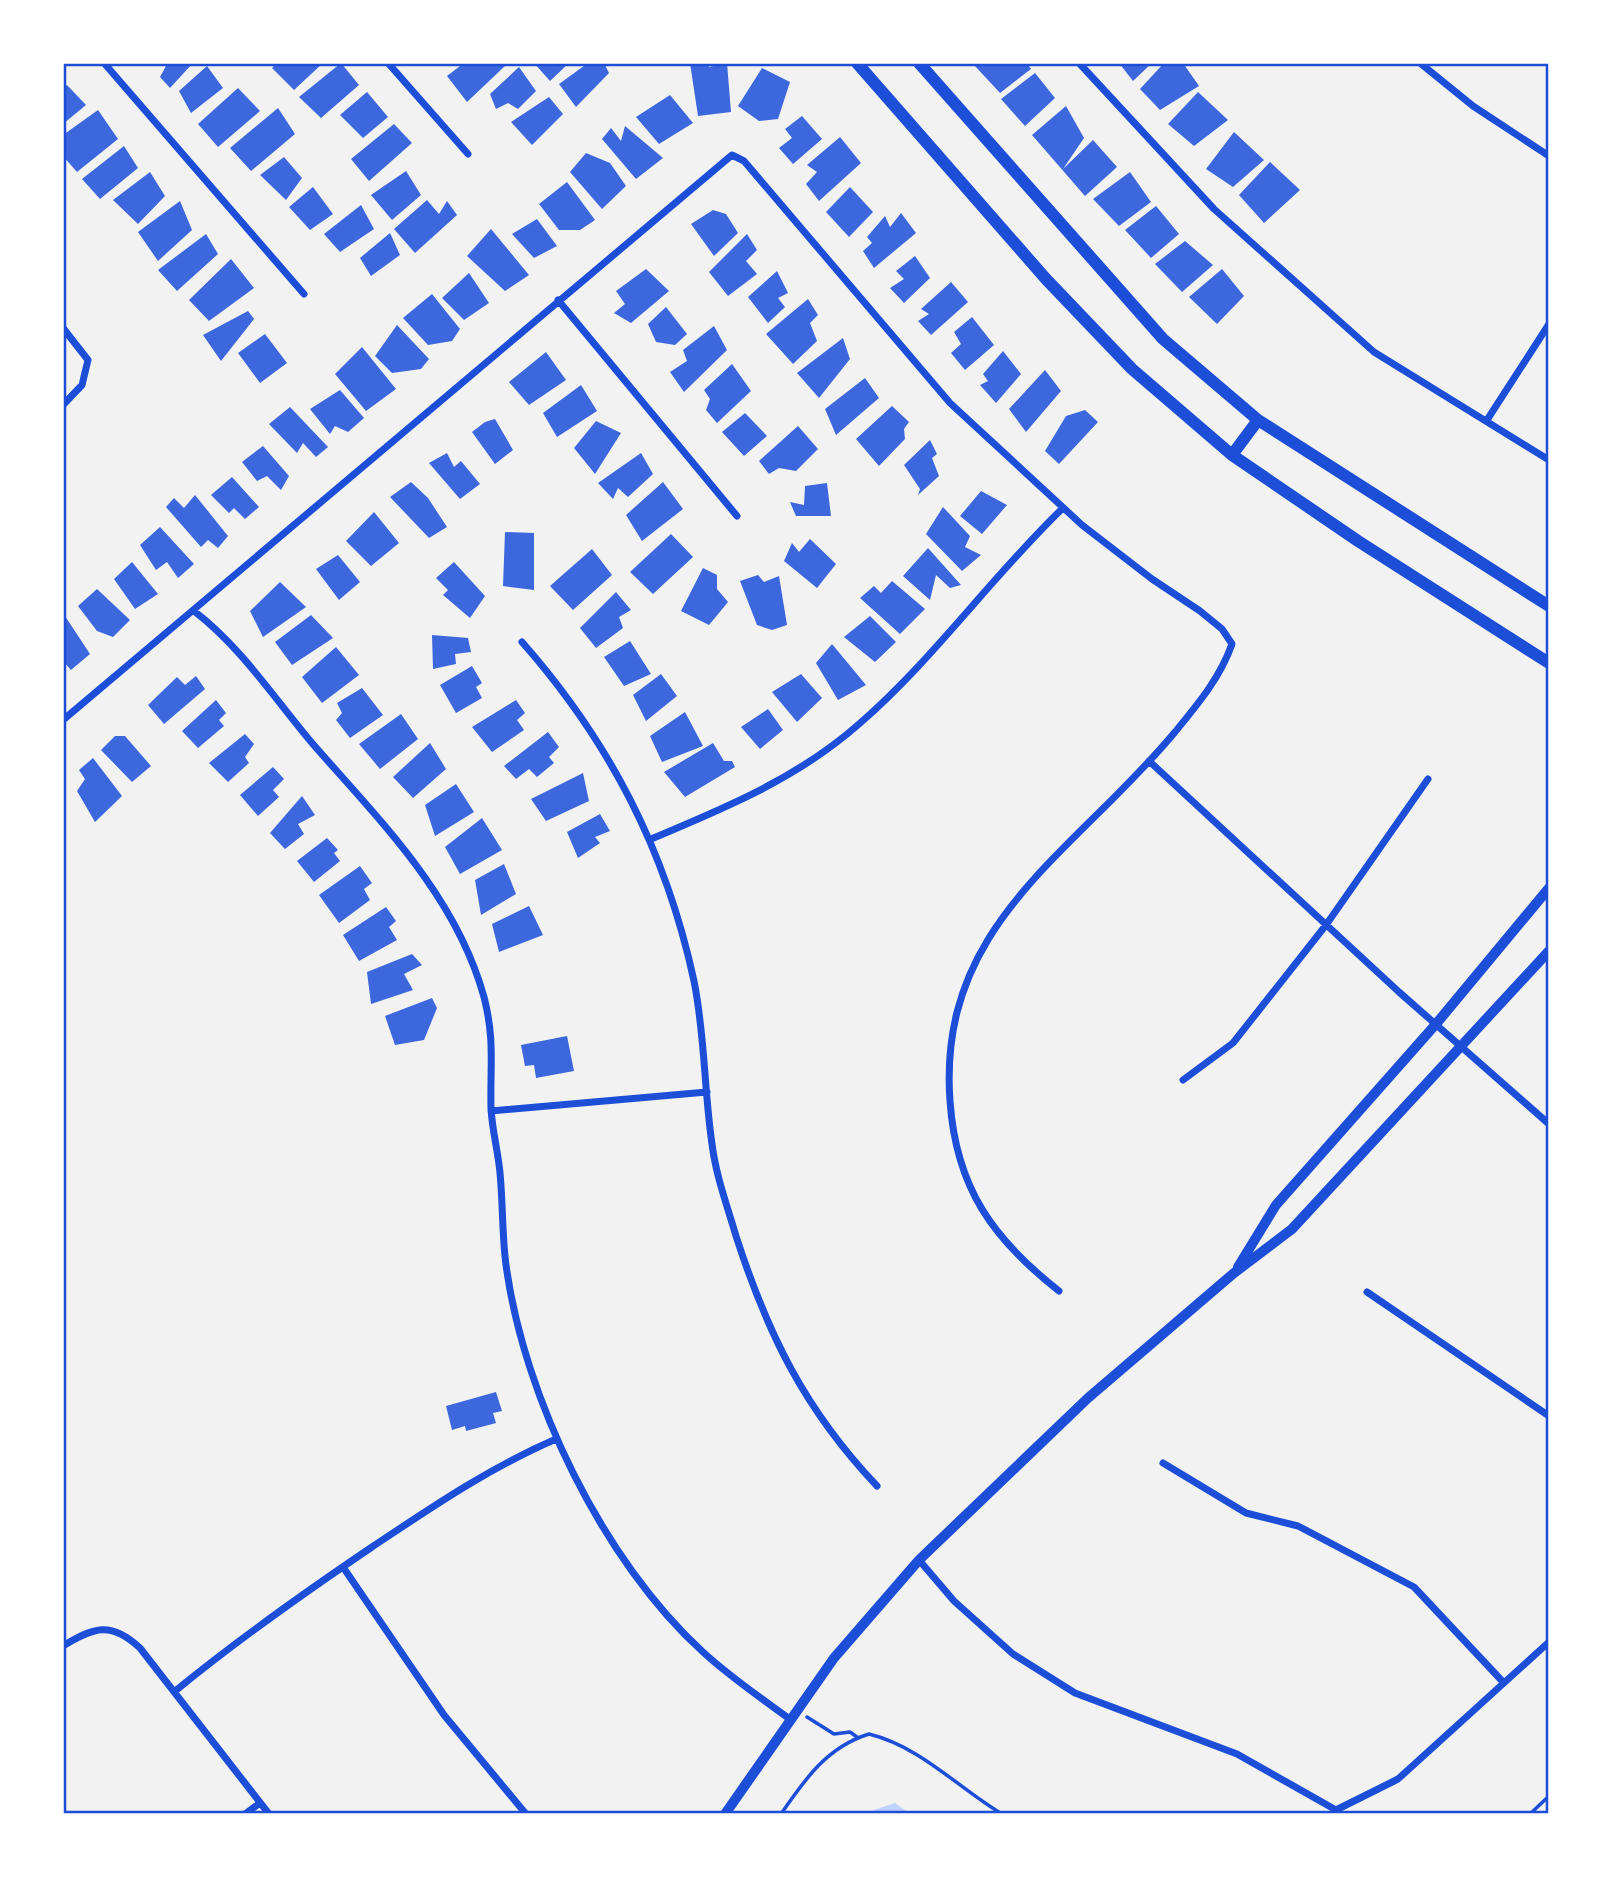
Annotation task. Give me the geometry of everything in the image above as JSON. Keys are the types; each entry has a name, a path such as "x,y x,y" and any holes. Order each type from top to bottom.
{"main road":[{"path":"857,63 1046,279 1132,369 1231,455 1358,541 1549,663"},
{"path":"919,63 1077,245 1163,339 1258,421 1549,606"},
{"path":"1231,455 1258,421"}],"street":[{"path":"104,63 304,294"},
{"path":"388,63 468,154"},
{"path":"1079,63 1214,209 1374,352 1549,460"},
{"path":"1420,63 1473,106 1549,156"},
{"path":"63,720 732,155 744,161 768,186 940,392 1063,508 1134,566 1200,611 1222,629 1232,644 1224,667 1212,685 1149,761 999,920 968,974 950,1035 951,1120 955,1143 970,1186 989,1222 1006,1246 1059,1291"},
{"path":"558,300 737,516"},
{"path":"1488,420 1549,324"},
{"path":"63,328 85,353 87,370 82,385 63,405"},
{"path":"651,839 771,785 858,725 928,657 1037,533 1063,508"},
{"path":"194,611 220,631 377,815 410,856 443,906 466,950 485,1001 494,1042 491,1111 500,1171 506,1266 525,1352 556,1439 601,1520 667,1613 700,1650 732,1677 794,1716"},
{"path":"522,642 572,703 601,747 651,839 671,897 694,982 716,1172 757,1301 782,1354 812,1405 840,1445 877,1486"},
{"path":"1149,761 1326,925 1549,1124"},
{"path":"1183,1080 1233,1043 1326,925 1428,779"},
{"path":"1234,1273 1276,1205 1436,1024 1549,888"},
{"path":"725,1814 834,1658 919,1560 1088,1398 1234,1273 1293,1229 1549,951"},
{"path":"491,1111 707,1092"},
{"path":"1367,1292 1549,1416"},
{"path":"174,1692 231,1644 470,1481 556,1439"},
{"path":"1163,1463 1246,1513 1298,1527 1414,1587 1504,1683"},
{"path":"919,1560 954,1601 1013,1654 1075,1693 1237,1754 1336,1810 1398,1779 1549,1642"},
{"path":"343,1567 444,1715 526,1814"},
{"path":"63,1646 89,1630 110,1630 126,1636 140,1648 269,1814"},
{"path":"245,1814 260,1803"}],"path":[{"path":"794,1716 829,1732 849,1732 858,1737"},
{"path":"781,1814 804,1780 835,1748 869,1734 912,1749 970,1795 1002,1814"},
{"path":"1530,1814 1549,1796"}],"water":[{"path":"895,1803 910,1814 862,1814"}],"building":[{"path":"164,63 193,63 170,88 160,77 166,66"},
{"path":"277,63 323,63 294,90 272,68"},
{"path":"341,63 359,85 321,118 299,97"},
{"path":"464,63 506,65 467,102 447,76"},
{"path":"534,63 569,63 550,81"},
{"path":"588,63 604,63 609,73 576,107 559,84"},
{"path":"690,63 708,63 709,67 727,63 731,112 698,116"},
{"path":"979,63 1027,63 1031,69 1000,93 975,66"},
{"path":"1119,63 1152,63 1133,81"},
{"path":"1164,63 1183,63 1199,86 1160,110 1140,89"},
{"path":"207,66 223,88 191,113 179,91"},
{"path":"519,67 536,91 518,109 508,103 496,109 490,94"},
{"path":"762,68 790,82 778,119 759,121 738,106"},
{"path":"1035,73 1055,98 1025,126 1001,99"},
{"path":"67,85 86,105 63,124 63,89"},
{"path":"238,88 260,111 218,147 198,124"},
{"path":"367,92 388,117 363,138 340,115"},
{"path":"1198,92 1228,120 1194,146 1168,124"},
{"path":"670,95 693,123 659,144 636,117"},
{"path":"549,97 563,114 532,145 511,122"},
{"path":"1066,106 1084,138 1063,169 1093,140 1117,167 1085,196 1032,135"},
{"path":"278,108 295,134 251,171 230,148"},
{"path":"98,110 118,139 77,172 63,156 63,135"},
{"path":"802,116 822,139 793,164 779,148 792,138 785,129"},
{"path":"394,124 412,143 369,181 351,159"},
{"path":"625,126 663,158 636,179 602,139 611,128 621,141"},
{"path":"1234,132 1264,160 1233,187 1206,169"},
{"path":"840,137 861,163 819,201 806,184 817,172 807,165"},
{"path":"124,146 138,168 100,199 82,179"},
{"path":"586,153 610,163 626,186 602,209 570,172"},
{"path":"284,157 302,178 286,200 260,175"},
{"path":"1270,162 1300,190 1264,223 1239,195"},
{"path":"406,171 421,195 392,220 371,195"},
{"path":"150,172 165,196 138,224 113,200"},
{"path":"1130,172 1151,202 1119,226 1093,199"},
{"path":"567,182 595,220 580,230 559,230 539,204"},
{"path":"313,187 333,214 310,230 289,207"},
{"path":"850,187 873,212 849,237 826,212"},
{"path":"427,200 439,214 447,201 457,215 415,253 394,229"},
{"path":"180,201 192,230 158,261 138,232"},
{"path":"361,205 374,229 340,252 324,234"},
{"path":"1156,206 1179,234 1151,258 1125,230"},
{"path":"713,210 726,214 738,233 714,256 691,224"},
{"path":"901,213 916,233 874,268 863,251 872,243 867,237 885,216 890,227"},
{"path":"537,219 557,246 534,258 512,234"},
{"path":"491,229 529,275 505,291 467,256"},
{"path":"390,233 400,255 371,276 360,258"},
{"path":"206,234 218,254 177,291 158,270"},
{"path":"747,234 757,250 746,261 757,274 728,296 709,272"},
{"path":"1185,241 1213,265 1182,292 1155,264"},
{"path":"915,256 930,278 904,303 890,288 904,279 896,271"},
{"path":"231,259 254,288 209,321 189,300"},
{"path":"646,269 669,291 631,323 614,313 625,304 616,291"},
{"path":"1222,269 1244,296 1217,324 1189,297"},
{"path":"777,271 788,293 778,298 785,307 768,323 748,297"},
{"path":"469,273 489,303 464,320 442,298"},
{"path":"951,282 968,302 931,335 918,321 929,314 921,309"},
{"path":"432,294 460,329 452,341 428,345 403,318"},
{"path":"808,299 818,315 810,323 817,341 793,364 766,334"},
{"path":"666,307 687,334 675,345 656,342 648,324"},
{"path":"248,311 254,319 221,361 203,335"},
{"path":"972,317 994,345 965,370 951,353 961,344 954,332"},
{"path":"397,325 429,359 421,369 392,373 375,356"},
{"path":"714,326 727,350 684,392 670,372 687,361 683,350"},
{"path":"265,334 287,363 260,383 238,353"},
{"path":"843,338 850,359 819,398 797,373"},
{"path":"362,347 396,389 366,411 335,374"},
{"path":"1003,351 1021,374 996,403 980,385 988,381 983,374"},
{"path":"546,352 566,380 529,405 509,382"},
{"path":"732,364 751,391 717,423 706,410 710,399 704,390"},
{"path":"1045,370 1061,391 1026,432 1009,409"},
{"path":"865,378 879,398 836,435 825,409"},
{"path":"581,385 597,411 557,437 543,413"},
{"path":"340,390 364,418 348,432 335,426 330,434 310,409"},
{"path":"892,406 909,422 904,429 905,439 879,466 856,439"},
{"path":"290,407 328,447 316,457 303,443 297,453 269,424"},
{"path":"1085,410 1098,422 1059,464 1045,451 1066,416"},
{"path":"745,413 767,436 744,456 722,432"},
{"path":"495,419 513,450 495,464 472,432 485,422"},
{"path":"596,421 621,433 595,474 574,448"},
{"path":"798,426 818,449 796,471 779,468 769,474 759,461"},
{"path":"930,440 937,454 932,458 939,476 918,495 920,489 904,465"},
{"path":"263,446 289,476 281,490 267,476 257,481 242,462"},
{"path":"447,453 454,467 461,461 480,484 460,499 429,463"},
{"path":"641,453 653,474 628,497 618,488 613,499 598,483"},
{"path":"232,477 259,507 245,519 234,508 229,513 211,495"},
{"path":"411,482 428,498 447,527 429,538 390,497"},
{"path":"663,482 683,509 642,541 626,515"},
{"path":"827,483 831,516 796,516 790,502 804,505 805,486"},
{"path":"981,491 1007,505 982,534 960,516"},
{"path":"195,495 228,536 218,548 208,540 201,547 166,507 174,498 184,508"},
{"path":"943,507 970,536 965,547 981,555 962,571 926,534"},
{"path":"374,512 399,543 371,566 346,541"},
{"path":"160,527 194,564 178,578 167,562 156,570 140,545"},
{"path":"505,532 534,533 534,590 503,586"},
{"path":"671,534 693,557 653,594 630,572"},
{"path":"810,539 836,564 817,588 784,561 792,543 799,552"},
{"path":"928,548 961,585 950,588 936,575 930,600 903,576"},
{"path":"592,549 612,575 573,610 550,586"},
{"path":"338,555 360,582 339,600 316,569"},
{"path":"132,562 158,594 135,609 114,579"},
{"path":"454,562 485,596 470,618 443,595 448,590 436,578"},
{"path":"703,568 717,575 717,589 728,602 709,625 681,611"},
{"path":"758,575 764,582 779,576 787,625 772,630 757,625 740,581"},
{"path":"892,581 925,609 900,634 860,598 874,586 881,593"},
{"path":"280,582 306,607 263,637 250,611"},
{"path":"97,589 130,620 113,637 97,631 78,606"},
{"path":"616,592 631,610 619,617 623,628 596,648 580,628"},
{"path":"63,613 90,654 71,670 63,661"},
{"path":"311,615 333,638 292,665 275,642"},
{"path":"870,616 896,642 875,662 844,637"},
{"path":"432,635 468,638 471,652 455,654 456,664 433,669"},
{"path":"630,641 651,674 624,686 604,657"},
{"path":"832,644 866,685 838,700 816,663"},
{"path":"336,647 359,675 322,703 302,677"},
{"path":"472,666 482,683 476,687 482,698 456,713 440,685"},
{"path":"661,674 677,696 646,721 633,695"},
{"path":"801,674 822,698 797,722 772,692"},
{"path":"196,676 205,689 164,724 148,705 177,677 185,685"},
{"path":"362,688 383,715 350,738 336,720 342,713 337,703"},
{"path":"216,700 226,713 219,720 224,726 198,748 182,731"},
{"path":"516,700 525,713 517,720 524,730 492,752 472,727"},
{"path":"768,709 783,730 760,749 741,727"},
{"path":"685,712 703,746 662,762 650,736"},
{"path":"401,714 418,739 380,769 359,744"},
{"path":"548,732 559,747 549,757 554,763 537,777 529,769 516,779 504,766"},
{"path":"245,734 254,744 245,757 249,763 228,782 209,763"},
{"path":"115,736 125,736 151,766 132,782 101,750"},
{"path":"430,743 446,769 413,798 393,777"},
{"path":"713,743 724,761 732,761 735,767 685,797 664,772"},
{"path":"93,758 122,796 95,822 77,791 85,779 79,770"},
{"path":"273,767 284,779 273,790 279,797 258,816 240,795"},
{"path":"583,773 589,801 546,821 531,799"},
{"path":"456,784 474,812 435,836 425,805"},
{"path":"302,796 315,815 298,824 304,834 285,849 270,833"},
{"path":"600,814 610,831 595,837 600,843 578,858 567,832"},
{"path":"482,818 502,850 460,874 445,847"},
{"path":"327,838 338,850 334,853 340,861 314,882 297,861"},
{"path":"504,864 516,894 481,915 475,880"},
{"path":"360,866 372,883 364,889 370,900 339,923 319,895"},
{"path":"529,906 543,935 499,952 492,924"},
{"path":"386,907 396,921 389,927 397,940 359,961 343,935"},
{"path":"412,954 422,965 404,974 413,990 371,1004 367,972"},
{"path":"432,998 437,1008 424,1040 395,1045 385,1016"},
{"path":"567,1036 574,1071 536,1078 534,1065 525,1066 521,1045"},
{"path":"496,1392 502,1411 493,1413 496,1423 466,1431 465,1426 452,1430 446,1406"}]}
